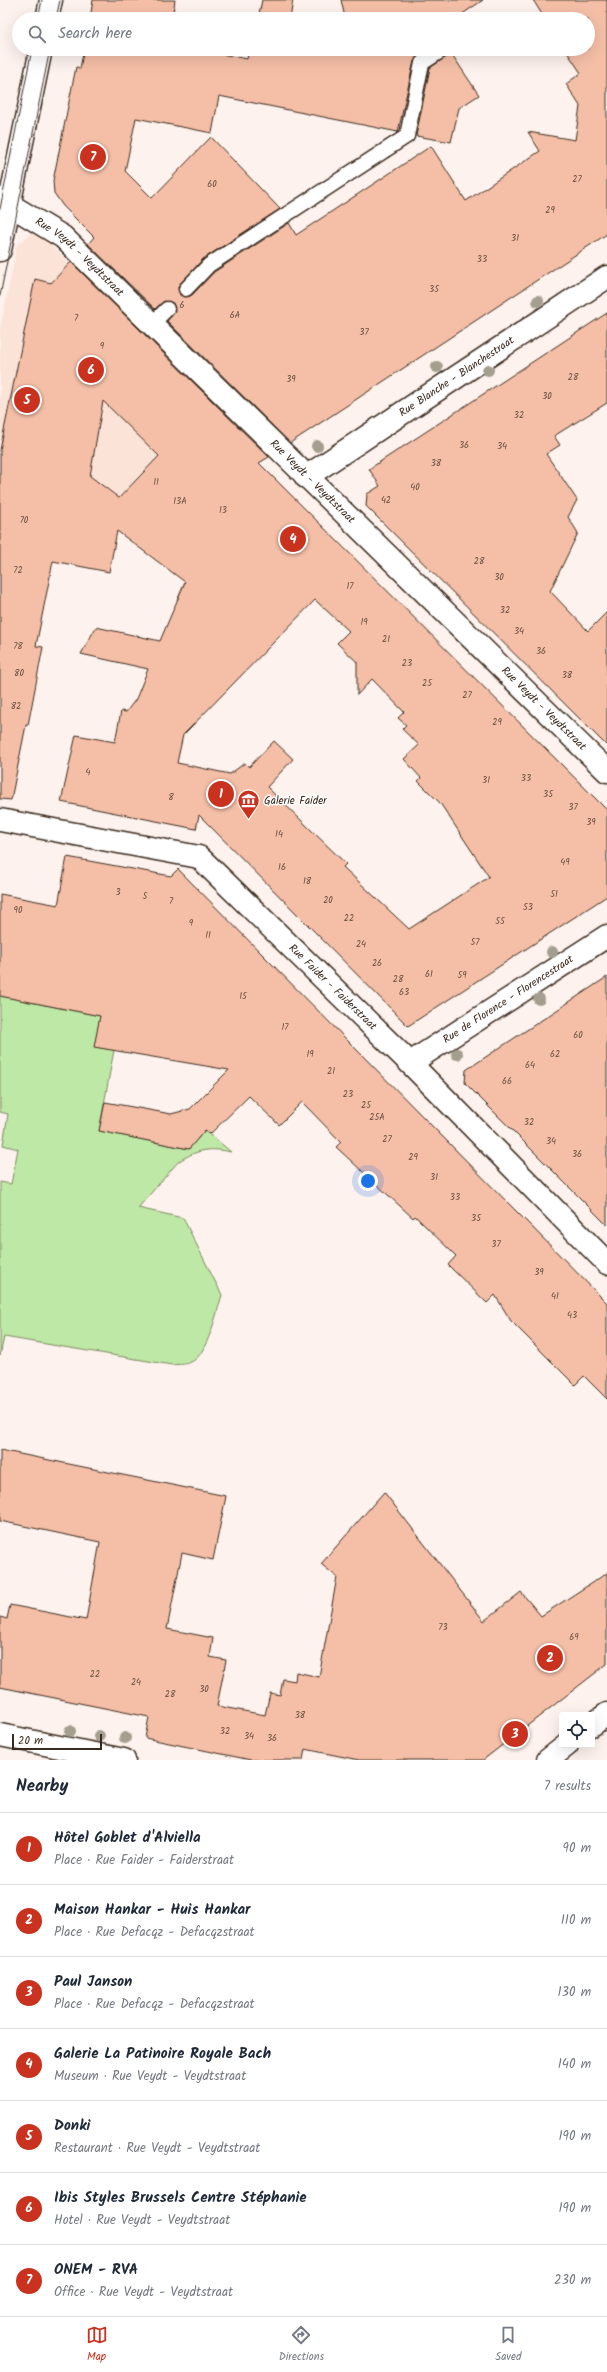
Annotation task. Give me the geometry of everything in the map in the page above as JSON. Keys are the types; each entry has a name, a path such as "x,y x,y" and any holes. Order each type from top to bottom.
{"street":[{"path":"48,12 51,0"},
{"path":"0,250 5,202 39,56"},
{"name":"Rue Veydt - Veydtstraat","path":"5,202 63,237 607,771"},
{"name":"Rue Blanche - Blanchestraat","path":"306,477 607,277"},
{"name":"Rue Faider - Faiderstraat","path":"0,820 199,857 410,1063 607,1263"},
{"name":"Rue de Florence - Florencestraat","path":"410,1063 607,936"},
{"path":"595,1723 607,1714"},
{"path":"0,1735 124,1760"},
{"path":"548,1760 563,1748"}],"lane":[{"path":"186,289 209,265 406,136 422,63 433,56"},
{"path":"152,324 167,309"}],"shaded area":[{"path":"32,233 44,238 209,403 119,497 73,464 0,449 0,329 17,245"}],"green space":[{"path":"0,996 100,1016 95,1047 114,1050 99,1131 189,1149 205,1130 231,1152 209,1150 197,1152 178,1162 138,1208 183,1218 222,1295 207,1342 197,1358 191,1362 172,1365 4,1337 0,1356 0,1182 11,1184 18,1149 3,1145 8,1114 0,1112"}],"building":[{"path":"93,0 175,0 173,12 91,12"},
{"path":"262,0 293,0 291,12 259,12"},
{"path":"341,0 483,0 465,12 344,12"},
{"path":"533,0 607,0 607,234 290,443 167,321 175,312 173,303 164,301 155,309 88,244 94,237 63,206 54,193 53,181 76,67 80,68 83,56 232,56 247,59 248,56 420,56 414,61 398,132 219,96 212,133 136,118 125,171 152,198 211,137 280,209 203,259 178,287 180,295 184,297 192,295 214,272 289,223 296,235 431,146 466,201 540,151 528,132 575,140 580,106 566,84 581,73 570,56 595,56 595,12 541,12"},
{"path":"447,56 453,56 479,95 459,108 451,142 416,136 430,68"},
{"path":"71,262 269,457 259,463 607,810 607,896 408,1026 199,815 196,829 61,802 76,735 115,742 121,711 126,712 136,699 148,669 81,654 96,627 160,641 185,582 117,531 109,572 53,561 36,646 43,647 28,725 26,725 11,800 0,799 0,450 35,279 51,283","holes":["103,401 159,456 119,498 90,476","315,600 349,631 337,643 357,662 357,695 372,679 404,712 398,718 406,725 402,729 419,745 404,759 421,778 418,781 440,803 489,877 409,929 343,867 346,864 267,787 293,759 274,741 249,767 245,763 230,774 177,763 183,735"]},
{"path":"607,313 607,403 554,436 560,445 546,454 577,500 568,517 578,533 550,591 588,631 607,612 607,746 366,506 367,494 380,486 369,469"},
{"path":"67,857 171,876 178,869 607,1303 607,1399 584,1376 575,1385 511,1321 495,1295 487,1303 448,1265 456,1256 415,1216 413,1218 336,1147 341,1142 302,1102 279,1125 249,1096 210,1134 205,1130 189,1149 99,1131 105,1102 171,1114 190,1109 229,1070 94,1047 100,1016 0,996 0,894 58,905"},
{"path":"607,977 607,1225 465,1083 466,1070"},
{"path":"0,1450 226,1496 213,1560 182,1553 167,1629 213,1638 210,1657 226,1660 217,1706 265,1715 270,1693 280,1695 283,1679 295,1681 296,1672 319,1677 337,1577 321,1564 384,1492 484,1621 521,1592 541,1616 607,1573 607,1664 483,1760 359,1760 305,1749 303,1760 251,1760 145,1738 149,1717 0,1687 0,1617 7,1619 10,1605 86,1620 100,1542 0,1521"}],"tram line":[{"path":"39,12 42,0"},
{"path":"57,12 60,0"},
{"path":"0,209 31,56"},
{"path":"0,296 49,56"}],"place":[{"name":"ONEM - RVA","path":"93,157"},
{"name":"Ibis Styles Brussels Centre Stéphanie","path":"91,370"},
{"name":"Donki","path":"27,400"},
{"name":"Galerie La Patinoire Royale Bach","path":"293,539"},
{"name":"Hôtel Goblet d'Alviella","path":"221,794"},
{"name":"Galerie Faider","path":"248,820"},
{"name":"Maison Hankar - Huis Hankar","path":"550,1658"},
{"name":"Paul Janson","path":"515,1734"}]}
